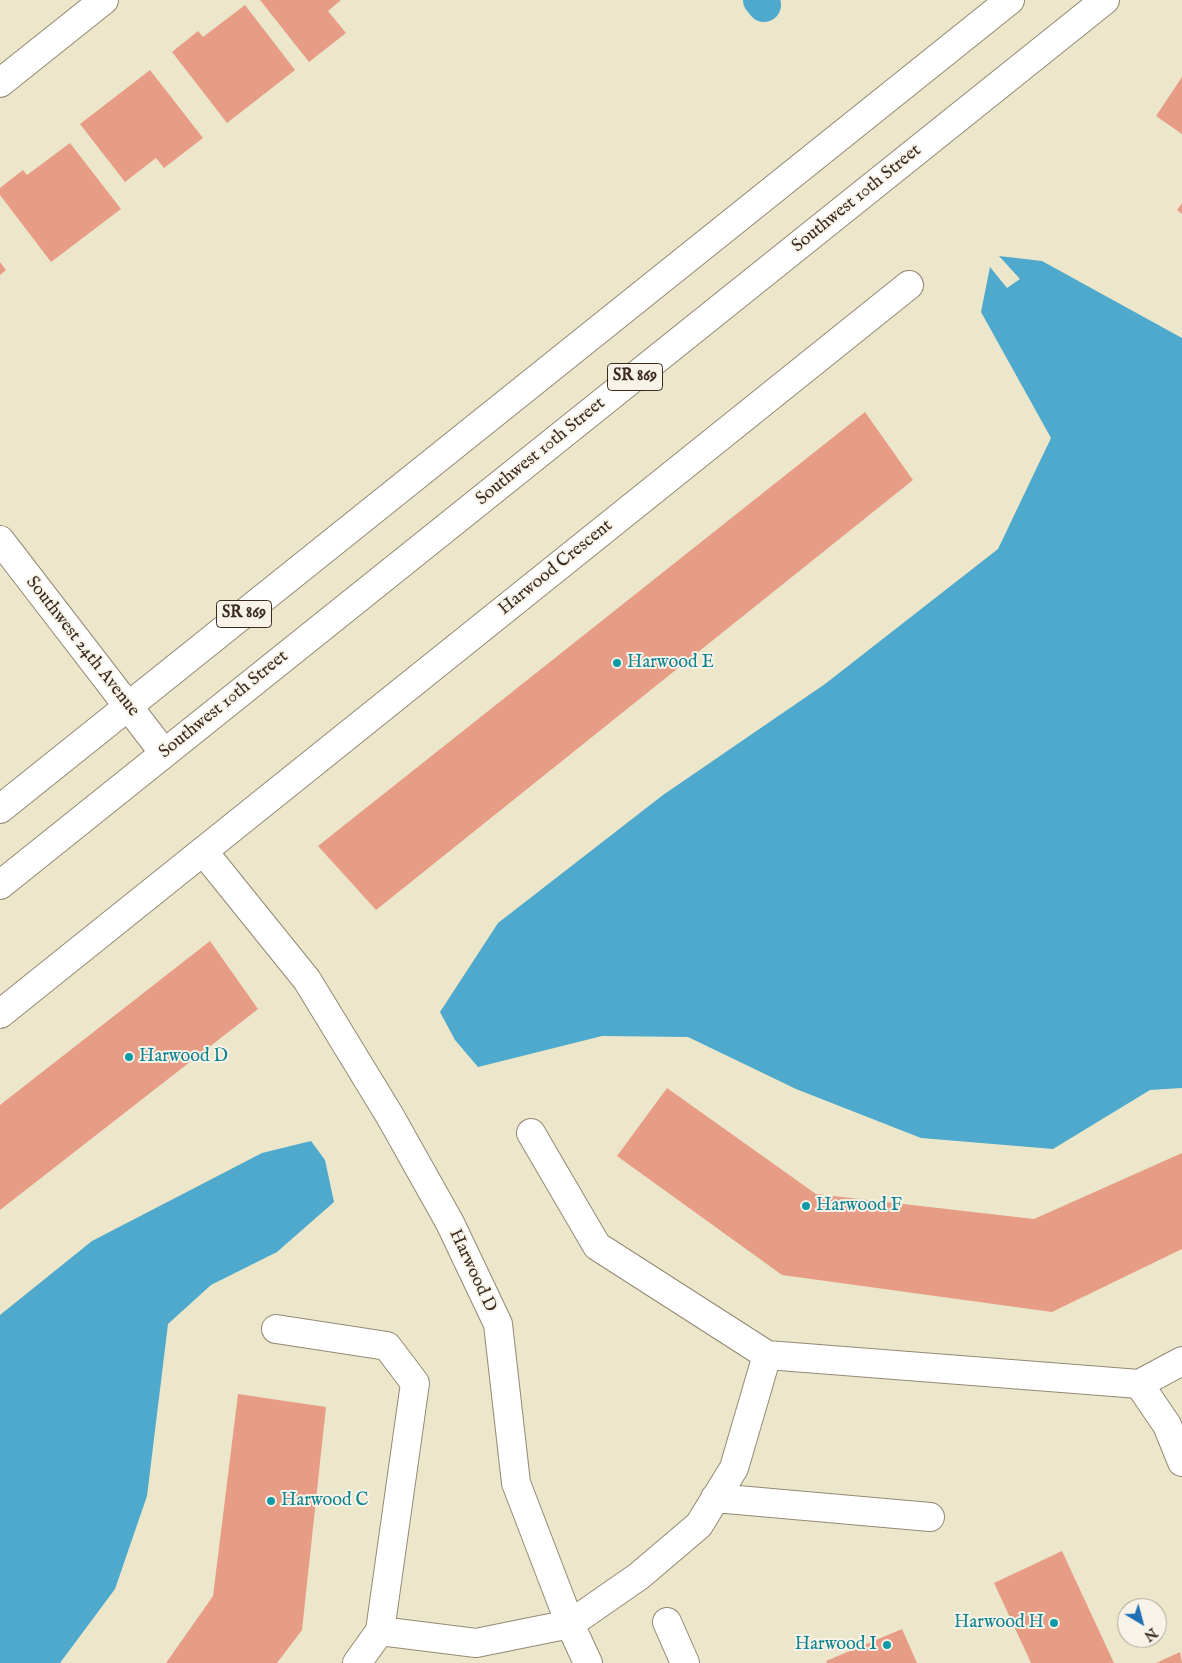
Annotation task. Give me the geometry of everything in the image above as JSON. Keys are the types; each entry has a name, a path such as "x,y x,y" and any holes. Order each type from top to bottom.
{"main road":[{"path":"0,82 104,0"},
{"name":"SR 869","path":"0,809 1010,0"},
{"name":"Southwest 10th Street","path":"0,885 1105,0"},
{"name":"Harwood Crescent","path":"203,851 909,285"},
{"name":"Southwest 24th Avenue","path":"0,540 164,753"},
{"path":"0,1014 203,851"},
{"name":"Harwood D","path":"203,851 307,980 390,1116 450,1223 498,1324 516,1483 570,1624 588,1663"},
{"path":"531,1133 597,1246 767,1355 1139,1384 1182,1362"},
{"path":"276,1329 387,1346 415,1383 380,1631 357,1663"},
{"path":"380,1631 476,1643 570,1624 639,1576 699,1525 734,1468 767,1355"},
{"path":"1139,1384 1167,1425 1182,1462"},
{"path":"715,1498 930,1517"},
{"path":"667,1622 685,1663"}],"water":[{"path":"999,256 1042,261 1182,338 1182,1088 1150,1090 1053,1149 921,1138 796,1089 688,1037 602,1036 478,1067 455,1040 440,1012 498,923 663,795 825,684 998,549 1051,438 981,312 990,267 1007,288 1020,279"},
{"path":"311,1141 325,1160 334,1202 277,1252 211,1285 168,1324 147,1496 115,1589 60,1663 0,1663 0,1315 92,1241 262,1153"}],"building":[{"path":"260,0 341,0 328,11 346,33 309,62"},
{"path":"245,5 295,70 227,123 172,52 198,31 203,37"},
{"path":"150,70 203,138 164,168 156,158 125,182 80,124"},
{"path":"1182,77 1182,134 1156,116"},
{"path":"70,143 121,209 51,262 0,195 0,188 23,170 27,175"},
{"path":"1182,203 1182,214 1177,210"},
{"path":"0,262 6,270 0,275"},
{"name":"Harwood E","path":"865,412 913,480 376,910 318,846"},
{"name":"Harwood D","path":"210,941 258,1009 0,1210 0,1105"},
{"name":"Harwood F","path":"667,1088 816,1194 1034,1219 1182,1153 1182,1249 1052,1312 782,1275 617,1156"},
{"name":"Harwood C","path":"238,1394 326,1407 302,1630 277,1663 166,1663 213,1596"},
{"name":"Harwood H","path":"1062,1551 1114,1663 1031,1663 994,1583"},
{"name":"Harwood I","path":"902,1629 917,1663 827,1663 826,1661"},
{"path":"1180,1652 1182,1663 1156,1663"}],"waterway":[{"path":"760,0 764,5"}],"place":[{"name":"Harwood E","path":"617,663"},
{"name":"Harwood D","path":"129,1057"},
{"name":"Harwood F","path":"806,1206"},
{"name":"Harwood C","path":"271,1501"},
{"name":"Harwood H","path":"1054,1623"},
{"name":"Harwood I","path":"887,1645"}]}
